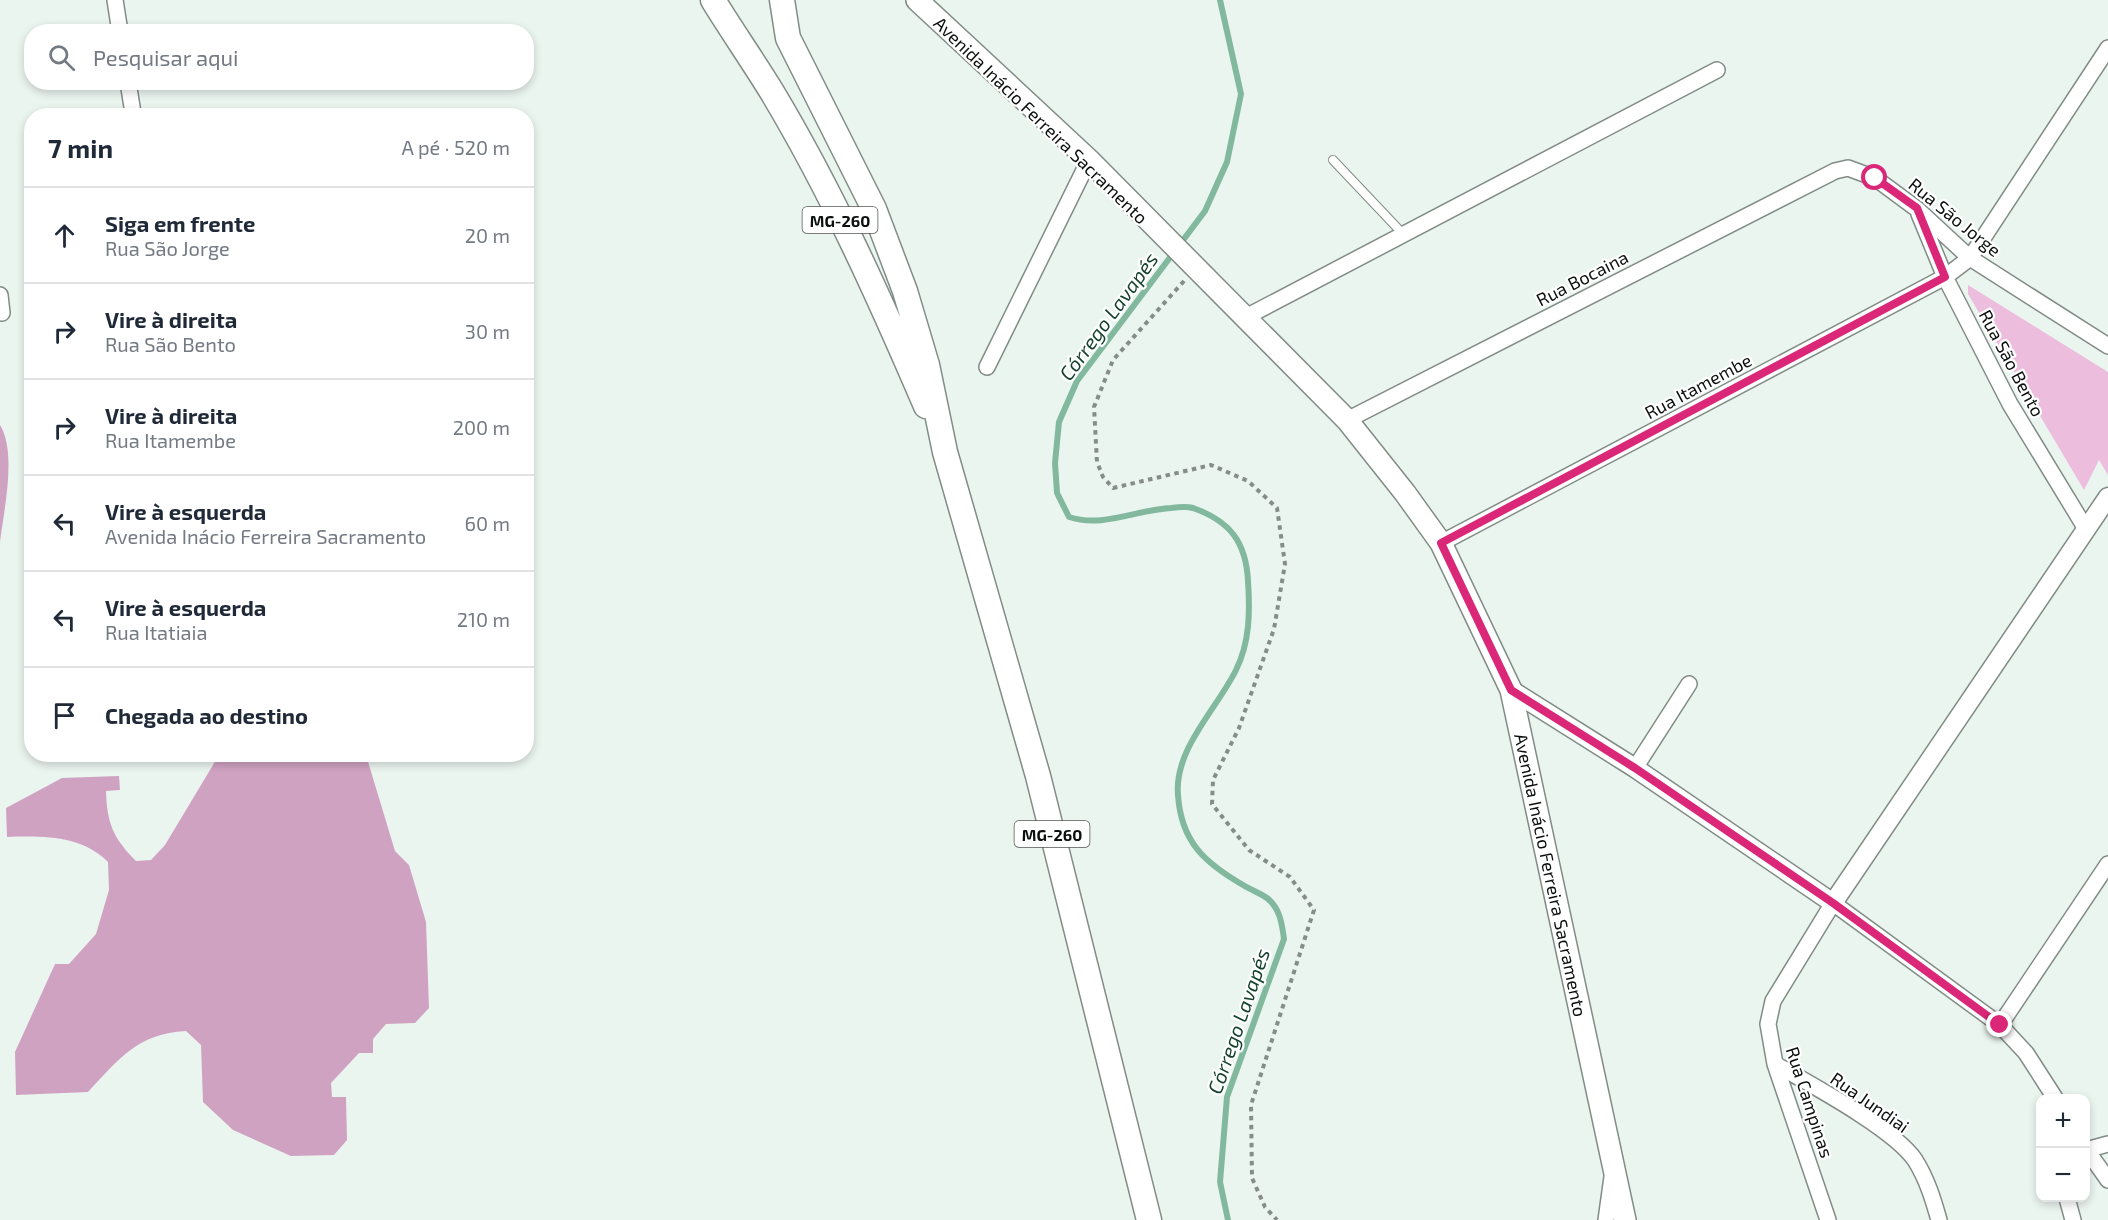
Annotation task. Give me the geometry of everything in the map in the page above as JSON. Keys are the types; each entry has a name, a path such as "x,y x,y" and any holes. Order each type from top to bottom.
{"main road":[{"name":"MG-260","path":"713,0 772,92 856,250 945,452"},
{"name":"MG-260","path":"782,0 788,38 874,209 904,291 927,365 945,452 1038,776 1149,1220"},
{"name":"Avenida Inácio Ferreira Sacramento","path":"917,0 1089,160 1347,420 1441,543 1511,690 1625,1220"}],"street":[{"path":"115,0 119,24"},
{"name":"Rua Itamembe","path":"1441,543 1945,277 1970,258 2108,48"},
{"path":"1244,318 1717,70"},
{"path":"129,90 132,108"},
{"path":"987,367 1089,160"},
{"name":"Rua São Jorge","path":"1835,171 1848,168 1860,170 1917,208 1970,258 2108,346"},
{"name":"Rua Bocaina","path":"1347,420 1835,171"},
{"name":"Rua São Bento","path":"1917,208 1945,277 2010,404 2086,529"},
{"path":"0,295 2,313"},
{"path":"1833,903 2108,497"},
{"path":"1635,768 1689,684"},
{"path":"1511,690 1635,768 1833,903 2000,1025 2026,1053 2053,1094"},
{"path":"2000,1025 2108,864"},
{"name":"Rua Campinas","path":"1828,1220 1775,1064 1768,1024 1773,1001 1833,903"},
{"name":"Rua Jundiai","path":"1775,1064 1889,1135 1914,1158 1927,1183 1939,1220"},
{"path":"2044,1080 2046,1094"},
{"path":"2090,1149 2108,1144"},
{"path":"2090,1155 2108,1180"},
{"path":"1606,1220 1613,1165"},
{"path":"2068,1202 2073,1220"}],"lane":[{"path":"1333,160 1404,235"}],"path":[{"path":"1195,269 1113,360 1094,407 1097,462 1103,477 1113,488 1211,465 1248,481 1277,508 1285,564 1274,629 1239,728 1213,780 1212,804 1249,850 1290,877 1314,910 1251,1105 1252,1178 1265,1207 1277,1220"}],"shaded area":[{"path":"1968,285 2108,372 2108,475 2099,460 2084,490 1968,294"},
{"path":"0,425 8,450 9,466 0,542"},
{"path":"215,762 368,762 395,851 409,865 426,922 429,1008 415,1023 386,1024 373,1039 373,1053 359,1053 331,1083 332,1097 346,1097 347,1140 334,1155 291,1156 233,1130 203,1102 201,1045 186,1031 155,1037 130,1050 88,1092 16,1095 15,1052 55,964 69,964 96,934 109,890 108,862 86,847 48,837 7,837 6,808 62,778 119,776 120,790 106,791 110,821 122,845 136,861 151,860 165,845"}],"waterway":[{"name":"Córrego Lavapés","path":"1220,0 1241,94 1227,162 1205,211 1077,381 1059,422 1055,463 1057,493 1069,517 1094,521 1158,509 1193,508 1217,519 1234,535 1247,567 1249,615 1241,659 1228,685 1190,746 1179,778 1178,795 1184,826 1197,849 1229,877 1271,902 1280,917 1284,939 1227,1097 1220,1182 1228,1220"}],"route":[{"path":"1875,178 1917,208 1945,277 1441,543 1511,690 1635,768 1833,903 2000,1025"}]}
